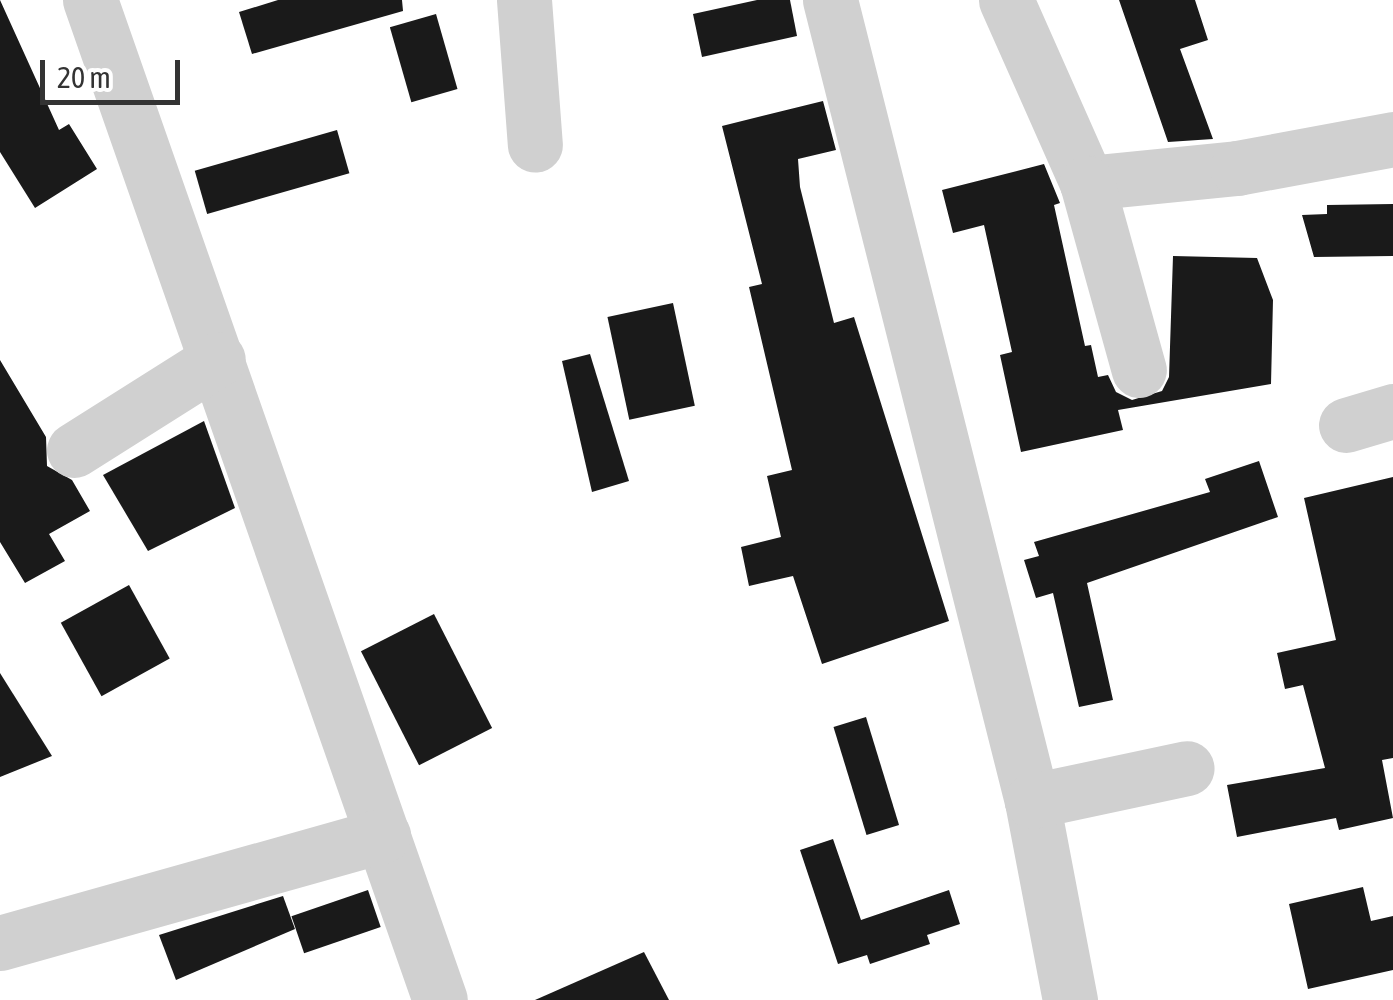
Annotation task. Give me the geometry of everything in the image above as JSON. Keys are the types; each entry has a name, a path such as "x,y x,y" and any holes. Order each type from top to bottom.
{"street":[{"path":"90,0 440,1000"},
{"path":"524,0 535,145"},
{"path":"830,0 1032,801 1070,1000"},
{"path":"1006,0 1087,183 1139,370"},
{"path":"1087,183 1237,168 1393,138"},
{"path":"74,450 218,359"},
{"path":"1032,801 1187,768"},
{"path":"0,942 382,835"}],"building":[{"path":"0,0 59,130 69,124 97,169 35,208 0,152"},
{"path":"278,0 402,0 403,11 252,54 239,12"},
{"path":"757,0 790,0 797,36 702,57 693,14"},
{"path":"1119,0 1195,0 1208,40 1180,49 1213,139 1168,142"},
{"path":"436,14 457,89 411,102 390,27"},
{"path":"823,101 836,150 798,159 800,187 834,323 854,317 949,621 822,664 793,576 749,586 741,547 781,537 767,476 792,470 749,287 762,284 722,126"},
{"path":"337,130 349,173 207,214 195,171"},
{"path":"1044,164 1060,203 1054,205 1085,346 1091,345 1098,377 1108,375 1116,392 1132,400 1162,391 1169,377 1173,256 1257,258 1273,300 1271,384 1118,410 1123,430 1021,452 1000,355 1012,352 984,225 953,233 942,190"},
{"path":"1393,204 1393,256 1314,257 1302,215 1327,214 1327,205"},
{"path":"673,303 695,406 629,420 607,317"},
{"path":"590,354 629,481 592,492 562,361"},
{"path":"0,360 46,437 47,466 72,480 90,511 49,534 65,561 25,583 0,542"},
{"path":"204,421 235,508 148,551 103,475"},
{"path":"1259,461 1278,517 1087,583 1113,700 1079,707 1053,593 1036,598 1024,560 1039,556 1034,542 1210,492 1205,479"},
{"path":"1393,477 1393,758 1382,760 1393,818 1339,830 1336,818 1237,837 1227,785 1325,768 1303,685 1285,689 1277,653 1336,640 1304,498"},
{"path":"129,585 170,658 102,696 61,623"},
{"path":"434,614 492,728 419,765 361,651"},
{"path":"0,673 52,756 0,777"},
{"path":"866,717 899,825 867,835 833,727"},
{"path":"833,839 861,920 949,890 960,924 927,935 930,944 870,964 867,955 838,964 800,850"},
{"path":"1363,887 1371,921 1393,916 1393,970 1308,989 1289,904"},
{"path":"368,890 381,927 304,953 291,916"},
{"path":"283,896 295,929 176,980 159,935"},
{"path":"644,952 669,1000 535,1000"}]}
